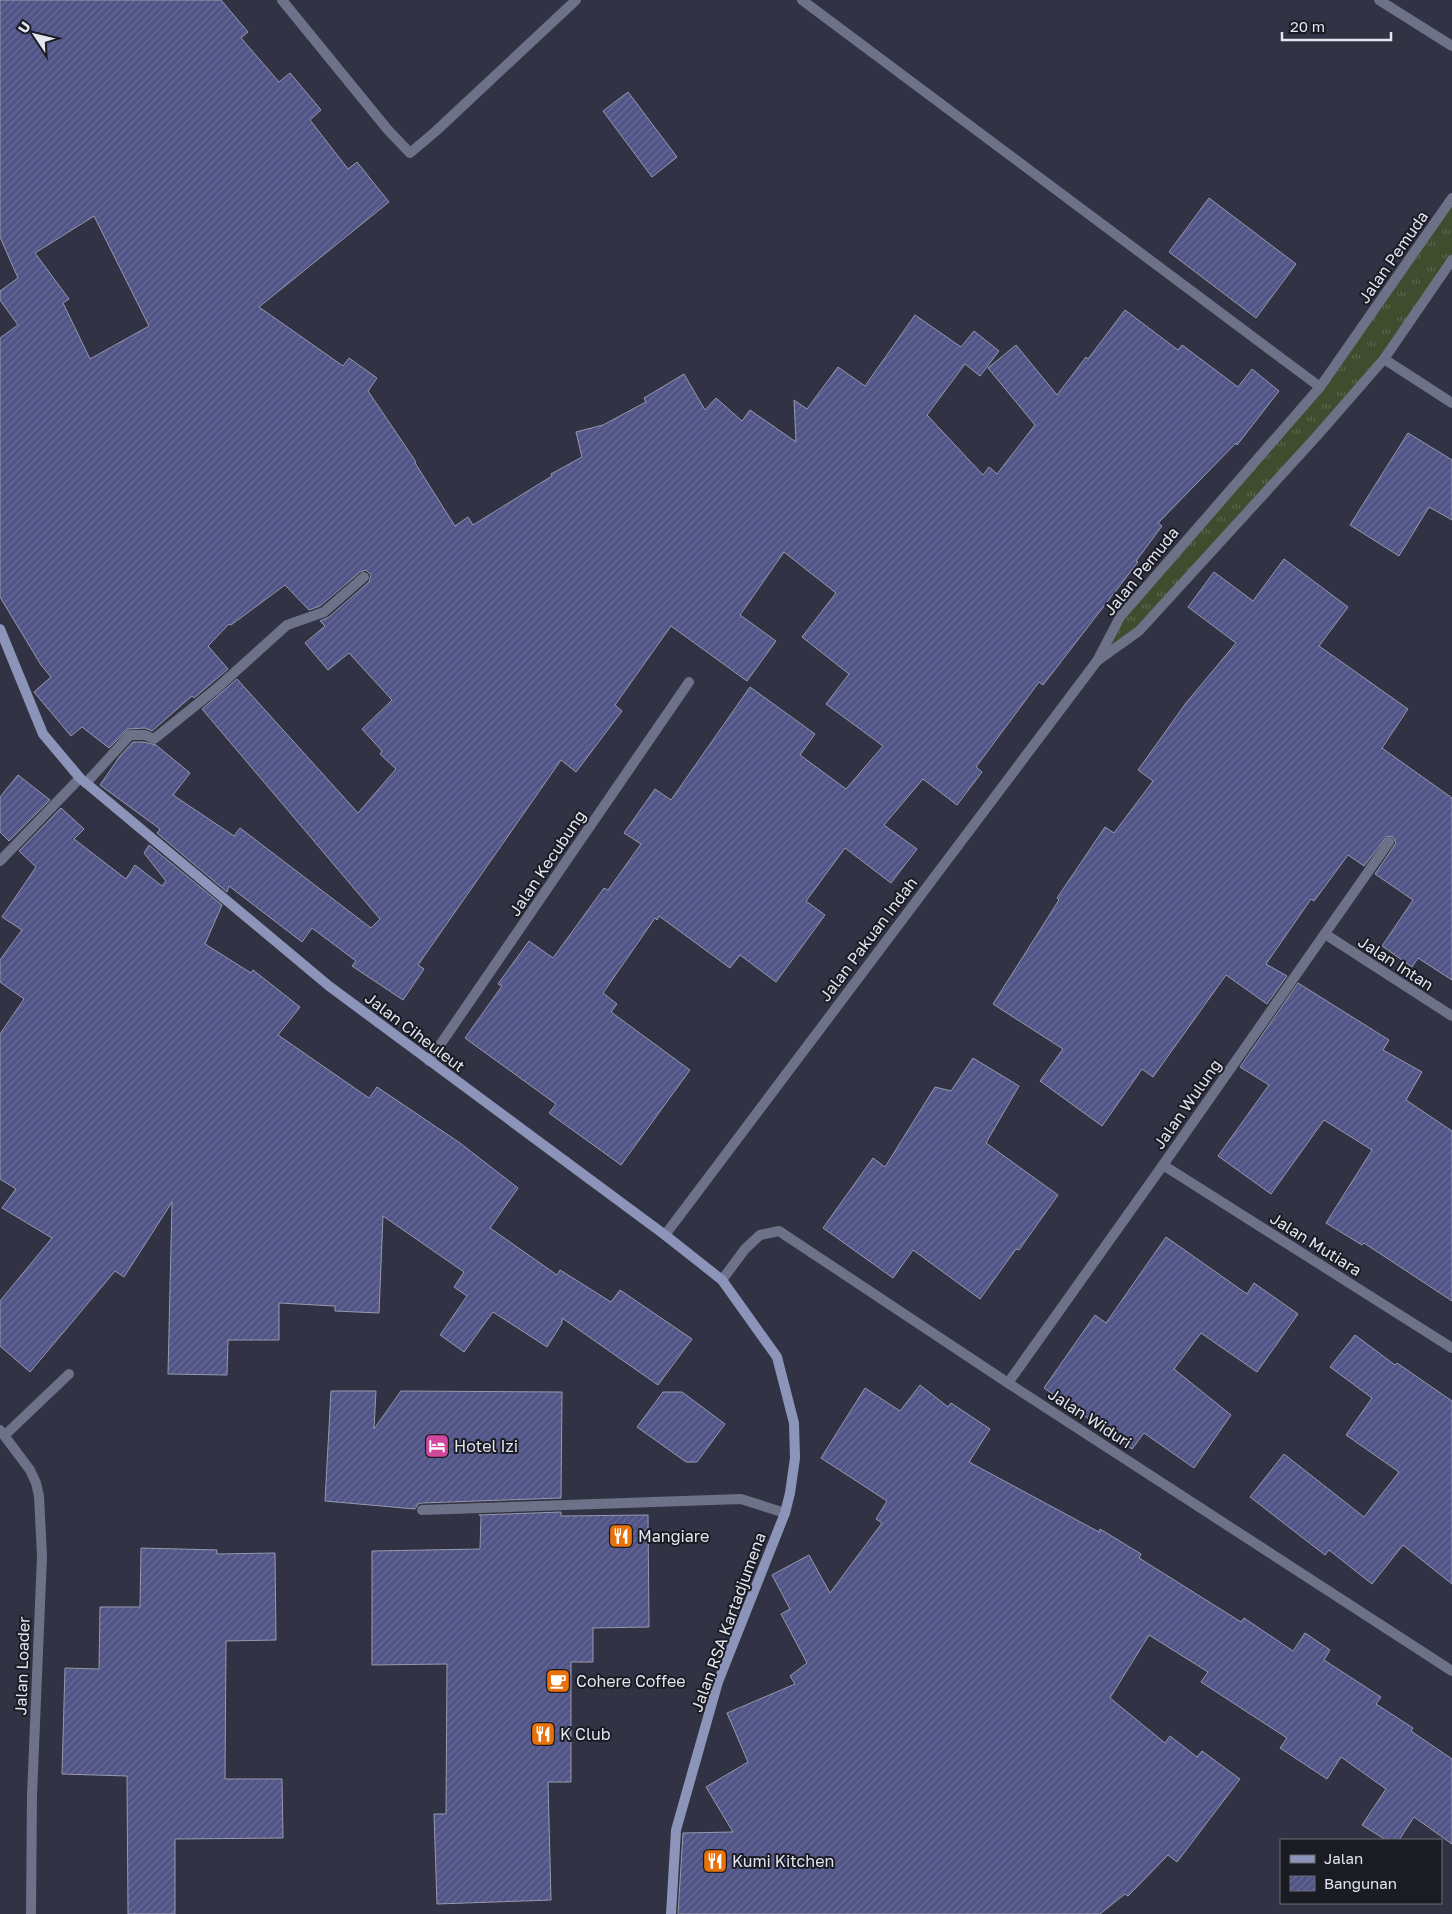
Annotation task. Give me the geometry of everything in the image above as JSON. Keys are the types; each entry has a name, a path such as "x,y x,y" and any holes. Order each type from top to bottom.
{"street":[{"path":"282,0 388,130 410,153 576,0"},
{"path":"802,0 1320,387"},
{"path":"1379,0 1452,46"},
{"name":"Jalan Pemuda","path":"1097,661 1120,617 1320,387 1452,198"},
{"name":"Jalan Pemuda","path":"1097,661 1139,631 1316,437 1384,359 1452,260"},
{"path":"1384,359 1452,403"},
{"path":"0,861 130,735 145,735 154,740 216,689 287,626 324,612 364,577"},
{"name":"Jalan Ciheuleut","path":"0,629 43,734 83,780 329,986 665,1235 722,1280 777,1358 794,1423 795,1458"},
{"name":"Jalan Pakuan Indah","path":"665,1235 1097,661"},
{"name":"Jalan Kecubung","path":"429,1061 689,682"},
{"name":"Jalan Wulung","path":"1008,1383 1389,842"},
{"name":"Jalan Intan","path":"1324,934 1452,1016"},
{"name":"Jalan Mutiara","path":"1163,1165 1452,1348"},
{"name":"Jalan Widuri","path":"722,1280 745,1249 760,1235 779,1232 1452,1671"},
{"path":"2,1432 69,1374"},
{"name":"Jalan Loader","path":"2,1432 30,1470 36,1483 42,1556 32,1795 30,1914"},
{"name":"Jalan RSA Kartadjumena","path":"671,1914 676,1830 718,1682 784,1513 790,1493 795,1458"},
{"path":"422,1510 741,1499 784,1513"}],"green space":[{"path":"1452,198 1452,260 1384,359 1139,631 1097,661 1120,617 1320,387"}],"building":[{"path":"0,0 221,0 248,32 241,38 279,82 290,73 321,110 310,120 348,169 357,162 389,202 259,307 343,366 349,358 377,378 368,391 416,462 455,526 468,517 473,525 552,476 551,474 582,457 576,432 603,425 646,402 644,398 684,374 705,410 716,398 742,421 750,410 796,442 794,400 807,409 838,367 865,386 915,315 961,347 974,331 999,351 980,376 965,364 927,415 983,475 989,467 997,474 1035,425 988,368 1016,345 1057,395 1086,357 1088,359 1125,310 1178,350 1182,345 1238,387 1252,369 1279,391 1237,445 1236,443 1158,523 1162,526 1136,561 1138,562 1043,685 1039,682 976,767 982,772 957,805 923,779 884,825 917,849 891,883 845,848 806,901 825,915 776,982 740,955 730,968 659,916 657,920 655,918 603,993 617,1004 611,1012 690,1070 621,1165 549,1113 556,1104 465,1038 502,986 498,984 529,941 553,958 604,888 608,890 641,844 624,833 655,789 671,800 750,687 815,734 800,755 846,789 883,746 826,704 849,674 802,637 836,593 784,552 740,615 776,641 747,681 671,626 615,705 622,711 576,772 561,760 418,965 424,969 403,1000 352,966 356,961 312,928 302,942 229,886 227,892 157,833 160,829 100,785 120,756 133,742 156,745 190,773 173,795 234,836 240,828 371,928 380,919 202,709 237,679 358,813 396,769 380,754 382,751 362,729 392,700 349,653 328,670 305,643 325,626 320,621 329,617 369,582 371,575 366,570 360,572 320,606 309,610 285,585 231,625 229,624 208,646 228,669 194,698 192,696 152,731 145,728 128,729 109,748 82,727 71,736 34,692 51,677 41,665 0,597 0,338 18,325 0,300 0,291 18,278 0,237","holes":["94,216 149,326 90,359 63,303 69,299 35,253"]},
{"path":"628,92 677,157 652,177 603,111"},
{"path":"1209,198 1296,264 1256,318 1169,252"},
{"path":"1408,433 1452,460 1452,520 1429,507 1399,556 1350,525"},
{"path":"1284,559 1348,607 1319,646 1408,709 1382,748 1452,798 1452,980 1418,958 1412,967 1382,946 1413,900 1375,874 1396,843 1393,837 1387,836 1364,866 1348,855 1314,901 1311,899 1266,964 1287,976 1267,1004 1226,975 1153,1077 1142,1069 1102,1126 1040,1081 1063,1049 993,1004 1059,900 1057,898 1105,827 1114,833 1153,781 1138,770 1186,703 1236,643 1188,607 1214,572 1253,601"},
{"path":"18,775 50,800 9,841 0,832 0,797"},
{"path":"61,808 84,829 74,839 126,879 135,865 162,886 166,881 144,853 149,845 222,905 205,944 251,973 253,970 300,1007 278,1035 369,1098 377,1087 460,1143 518,1188 490,1228 557,1275 560,1270 611,1302 620,1290 692,1339 658,1385 562,1318 562,1323 547,1347 493,1312 464,1352 440,1335 467,1296 454,1287 464,1272 383,1216 379,1313 335,1311 335,1306 279,1303 279,1340 228,1340 227,1375 168,1374 172,1202 124,1277 115,1271 30,1372 0,1346 0,1301 52,1238 2,1208 16,1189 0,1179 0,1034 24,999 0,982 0,960 22,930 2,917 36,867 19,851"},
{"path":"1298,983 1389,1040 1383,1050 1422,1072 1406,1100 1452,1131 1452,1301 1364,1243 1362,1245 1326,1223 1372,1150 1324,1120 1271,1194 1218,1156 1269,1085 1240,1067"},
{"path":"973,1058 1019,1086 986,1143 1058,1195 1019,1250 1016,1249 980,1299 913,1250 893,1278 823,1228 873,1158 885,1167 935,1087 951,1091"},
{"path":"1166,1237 1247,1294 1254,1283 1298,1314 1257,1372 1201,1333 1174,1369 1231,1415 1194,1468 1144,1433 1132,1449 1044,1388 1095,1315 1106,1323"},
{"path":"1355,1335 1395,1365 1397,1363 1452,1401 1452,1584 1403,1545 1372,1584 1329,1550 1325,1555 1250,1497 1284,1454 1364,1517 1399,1472 1346,1435 1372,1398 1330,1367"},
{"path":"920,1385 948,1407 951,1403 990,1429 969,1462 1099,1532 1100,1529 1141,1554 1139,1558 1241,1622 1244,1618 1293,1651 1305,1633 1330,1650 1324,1660 1381,1697 1376,1704 1413,1728 1411,1731 1452,1759 1452,1844 1414,1817 1400,1839 1384,1839 1362,1825 1386,1789 1341,1757 1327,1779 1280,1748 1287,1738 1201,1682 1208,1672 1149,1635 1110,1698 1165,1743 1170,1736 1197,1757 1202,1751 1240,1779 1177,1862 1168,1855 1128,1896 1125,1894 1100,1914 678,1914 683,1833 733,1832 706,1787 748,1762 727,1713 795,1684 790,1676 807,1663 781,1614 790,1609 772,1575 809,1555 830,1593 882,1523 876,1519 887,1501 821,1458 865,1388 900,1411"},
{"name":"Hotel Izi","path":"331,1391 376,1391 374,1429 401,1391 562,1392 561,1498 422,1503 418,1504 415,1509 325,1501"},
{"path":"663,1392 682,1392 725,1424 697,1462 686,1462 637,1427"},
{"path":"561,1512 561,1516 648,1515 649,1627 593,1628 593,1662 571,1662 571,1782 548,1782 551,1900 437,1904 434,1814 446,1814 447,1664 372,1665 372,1551 480,1549 481,1515 479,1515"},
{"path":"141,1548 217,1550 217,1554 275,1553 276,1640 226,1641 225,1779 282,1779 283,1838 175,1839 175,1914 128,1914 127,1776 62,1774 65,1668 99,1669 100,1607 140,1607"}],"place":[{"name":"Hotel Izi","path":"437,1446"},
{"name":"Mangiare","path":"621,1536"},
{"name":"Cohere Coffee","path":"558,1681"},
{"name":"K Club","path":"543,1734"},
{"name":"Kumi Kitchen","path":"715,1861"}]}
